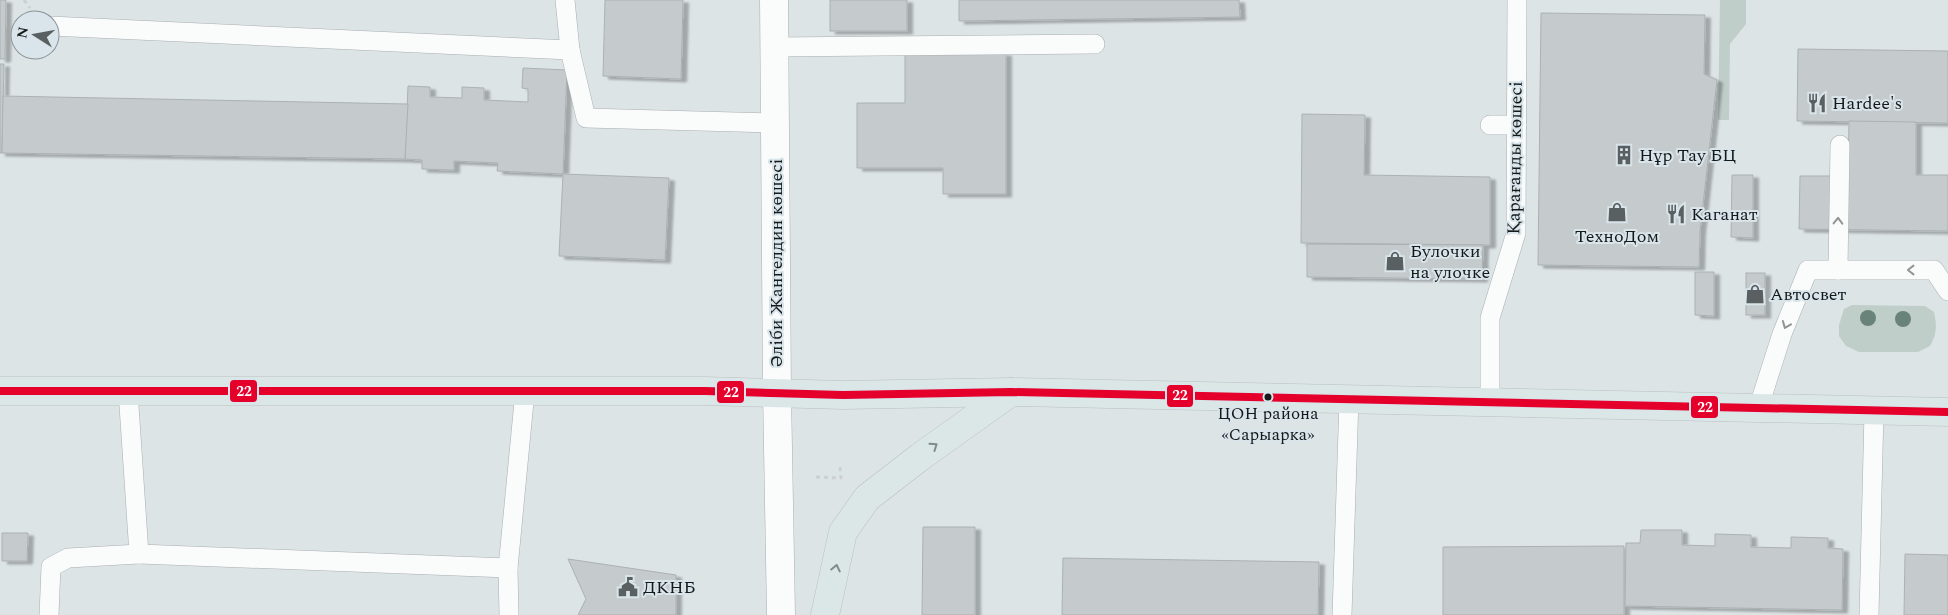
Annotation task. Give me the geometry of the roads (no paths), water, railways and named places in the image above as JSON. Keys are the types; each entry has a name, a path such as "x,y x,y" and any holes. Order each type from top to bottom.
{"main road":[{"path":"0,391 776,392 843,395 1011,392 1874,412 1948,412"},
{"path":"825,615 843,532 867,498 920,457 1011,392"}],"street":[{"name":"Әліби Жангелдин көшесі","path":"774,0 776,392 781,615"}],"lane":[{"path":"565,0 570,50 586,118 775,123"},
{"name":"Қарағанды көшесі","path":"1490,403 1490,318 1516,233 1517,0"},
{"path":"60,26 570,50"},
{"path":"775,47 1096,44"},
{"path":"1490,125 1517,124"},
{"path":"1838,270 1840,145"},
{"path":"1758,409 1782,334 1808,270 1934,270 1948,291"},
{"path":"509,615 508,568 525,391"},
{"path":"128,392 139,554"},
{"path":"1342,615 1349,399"},
{"path":"1869,615 1874,412"},
{"path":"49,615 51,566 68,558 139,554 508,568"}],"place":[{"name":"Hardee's","path":"1817,103"},
{"name":"Нұр Тау БЦ","path":"1624,155"},
{"name":"ТехноДом","path":"1617,212"},
{"name":"Каганат","path":"1676,214"},
{"name":"Булочки на улочке","path":"1395,261"},
{"name":"Автосвет","path":"1755,294"},
{"name":"ЦОН района «Сарыарка»","path":"1268,397"},
{"name":"ДКНБ","path":"628,587"}]}
